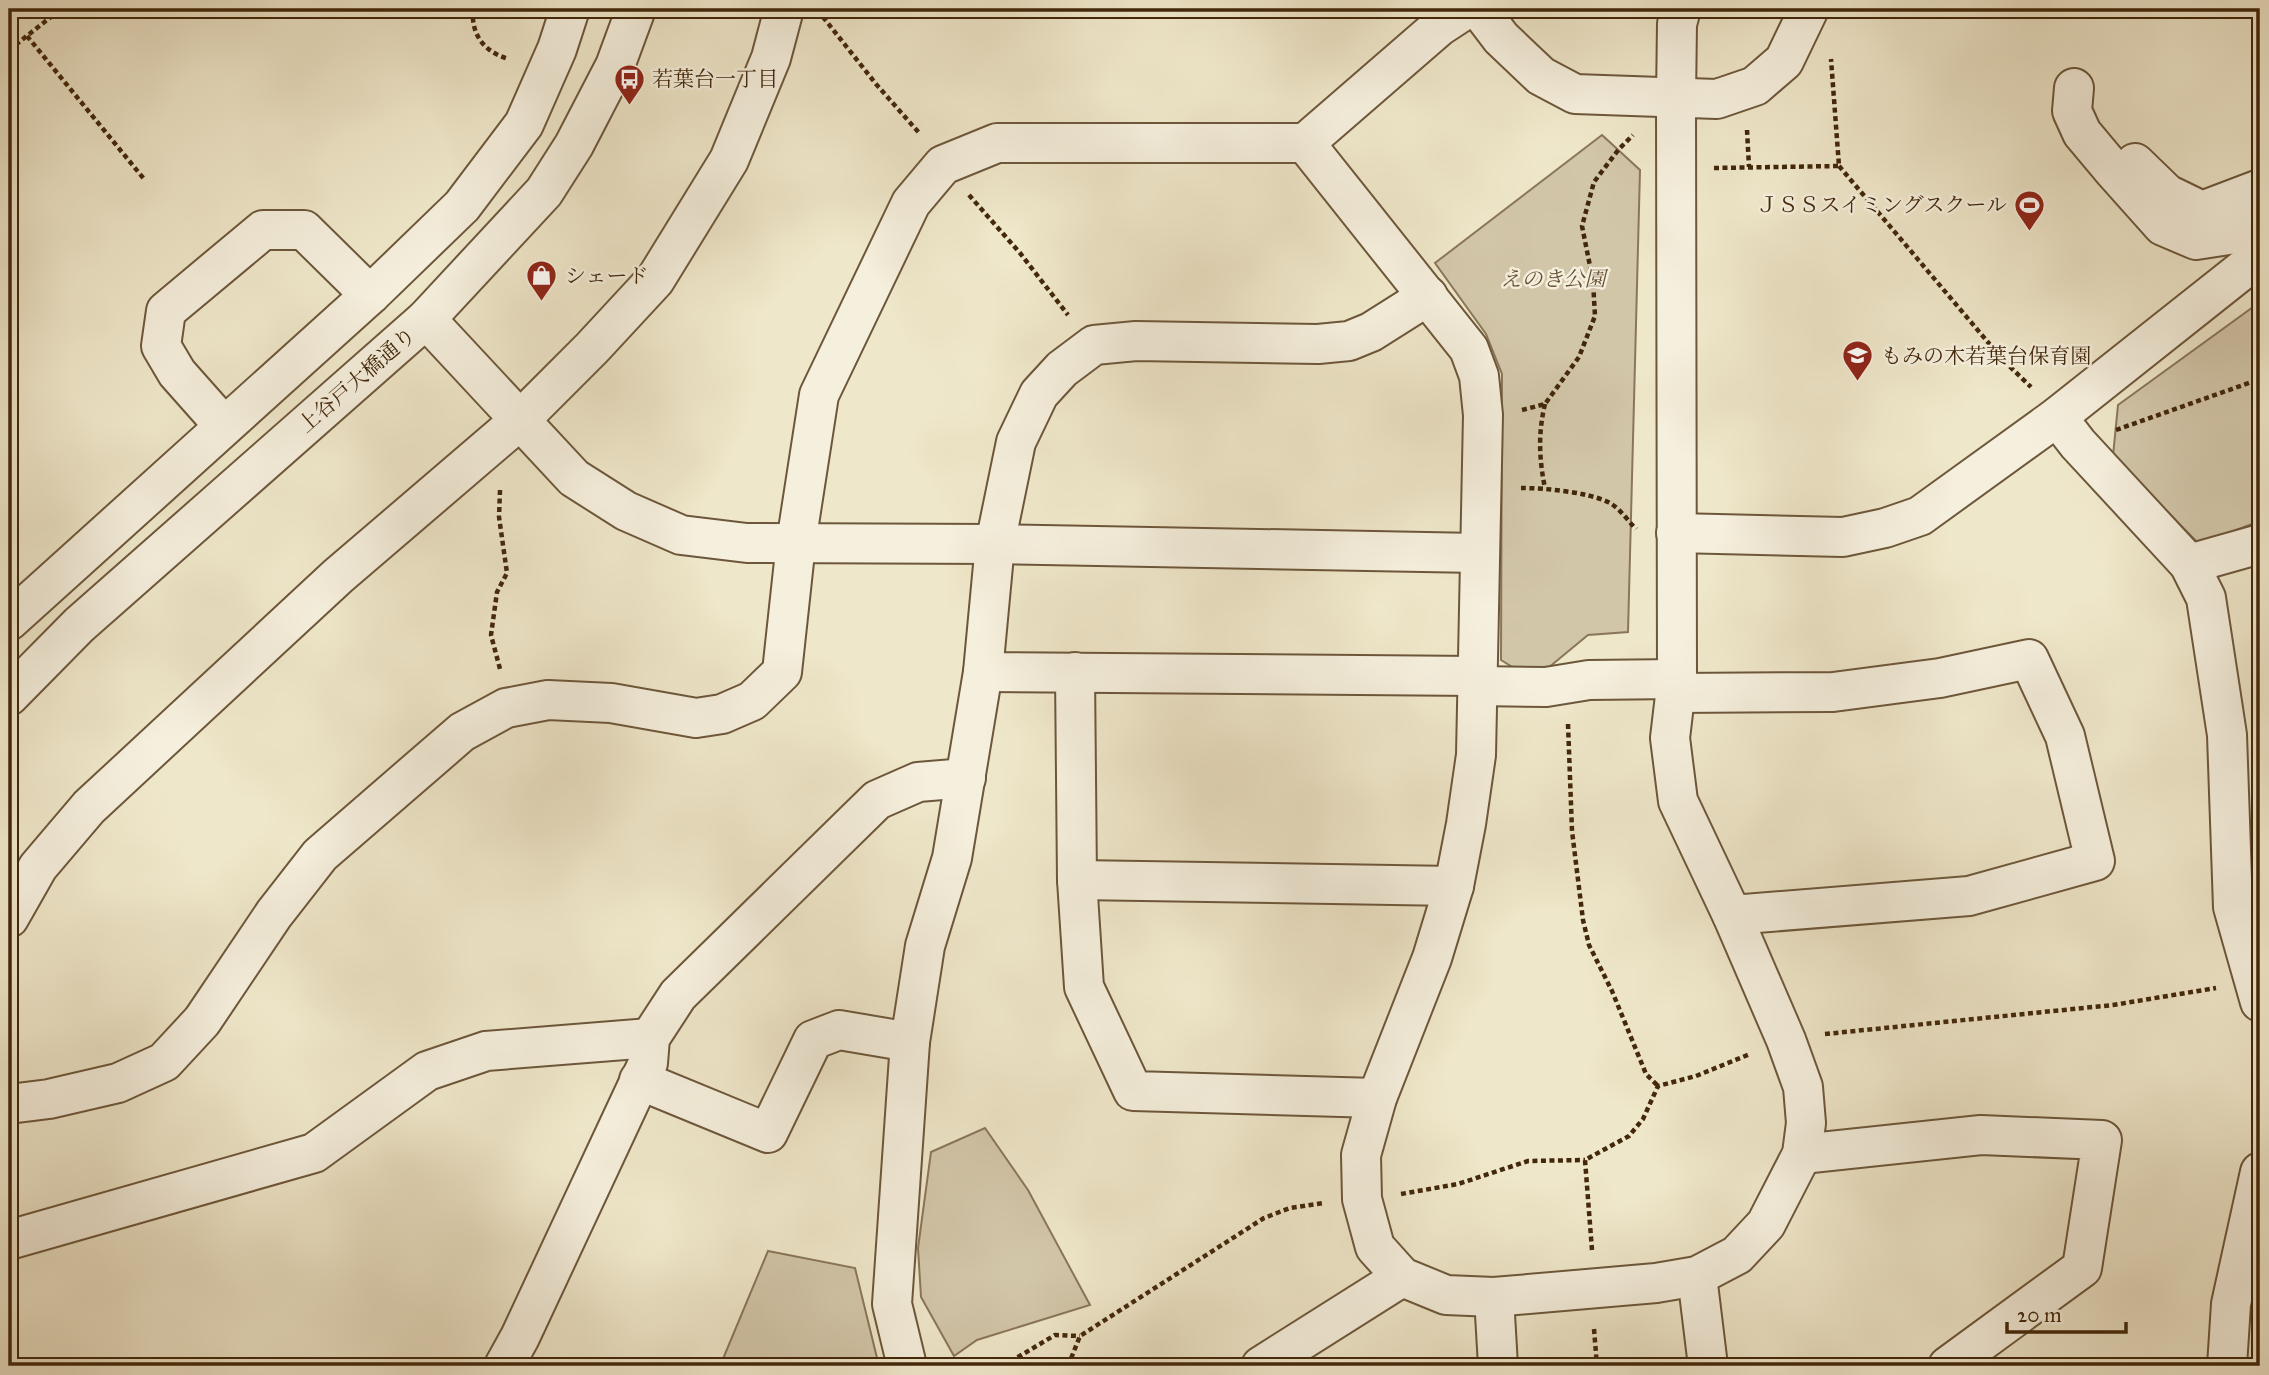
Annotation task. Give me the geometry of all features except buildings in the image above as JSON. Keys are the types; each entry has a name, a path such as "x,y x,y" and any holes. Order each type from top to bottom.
{"street":[{"path":"9,621 370,295 462,206 524,124 557,49 570,9"},
{"name":"上谷戸大橋通り","path":"9,696 79,625 426,319 544,192 574,145 615,66 636,9"},
{"path":"9,918 38,867 89,807 338,576 530,433 592,348 656,279 729,160 771,58 784,9"},
{"path":"9,1104 49,1099 118,1083 164,1062 202,1021 274,914 320,855 462,732 506,708 548,699 611,703 696,718 722,714 752,701 782,672 796,543 820,394 934,153 997,143 1305,143 1440,26 1466,9"},
{"path":"1479,9 1501,38 1541,76 1575,94 1717,99 1755,86 1783,61 1809,9"},
{"path":"1305,143 1469,349 1479,376 1483,415 1478,553 1476,755 1454,887 1432,958 1377,1098 1361,1155 1363,1199 1375,1247 1402,1277 1446,1294 1494,1297 1592,1289 1697,1276 1737,1255 1766,1224 1802,1154 1806,1122 1803,1087 1786,1040 1732,915 1678,801 1670,738 1676,686 1676,98 1677,24 1681,9"},
{"path":"2260,189 2203,211 2167,194 2115,144 2086,99 2071,111 2082,133 2163,226 2196,240 2235,233 2260,218"},
{"path":"225,426 177,373 161,346 166,311 264,230 304,230 370,295"},
{"path":"1676,533 1843,537 1885,528 1920,516 2067,430 2260,256"},
{"path":"907,1366 892,1304 910,1042 925,946 952,858 966,778 983,672 995,544 1016,442 1039,394 1062,369 1094,345 1136,341 1318,344 1349,341 1371,332 1428,296"},
{"path":"426,319 574,478 626,512 681,535 747,543 995,544 1478,553"},
{"path":"2067,430 2189,564 2206,598 2227,735 2233,907 2258,991"},
{"path":"2189,564 2260,544"},
{"path":"983,672 1477,681 1546,687 1589,680 1833,692 1940,678 2029,659 2065,736 2095,861 1969,896 1732,915"},
{"path":"1075,672 1077,880 1084,987 1133,1091 1377,1098"},
{"path":"503,1366 520,1337 648,1063 650,1038 678,995 877,800 918,782 966,778"},
{"path":"1077,880 1454,887"},
{"path":"639,1080 768,1133 813,1040 839,1030 910,1042"},
{"path":"9,1240 314,1153 427,1071 486,1051 650,1038"},
{"path":"1802,1154 1981,1135 2102,1140 2082,1269 1948,1366"},
{"path":"2227,1366 2231,1304 2260,1172"},
{"path":"1697,1276 1708,1366"},
{"path":"1261,1366 1402,1277"},
{"path":"1494,1297 1498,1366"}],"path":[{"path":"9,50 61,9"},
{"path":"473,9 477,37 488,50 513,60"},
{"path":"826,20 1094,345"},
{"path":"27,36 144,179"},
{"path":"1830,51 1839,166 2003,360 2019,374"},
{"path":"1746,125 1749,167"},
{"path":"1545,488 1540,461 1540,424 1545,404 1579,357 1595,316 1593,281 1582,226 1594,183 1633,134"},
{"path":"1710,168 1839,166"},
{"path":"2067,430 2260,379"},
{"path":"1483,415 1508,413 1545,404"},
{"path":"506,708 504,682 491,635 497,592 507,573 499,517 499,490 530,433"},
{"path":"1482,487 1545,488 1608,502 1638,530"},
{"path":"1567,683 1572,831 1583,920 1589,945 1612,991 1646,1074 1658,1086"},
{"path":"1658,1086 1696,1076 1786,1040 2187,995 2258,991"},
{"path":"1003,1366 1055,1335 1080,1336 1264,1218 1290,1208 1458,1184 1528,1161 1585,1160 1629,1136 1643,1119 1658,1086"},
{"path":"1585,1160 1593,1261 1592,1289"},
{"path":"1068,1366 1080,1336"}],"green space":[{"name":"えのき公園","path":"1602,135 1640,170 1628,632 1588,635 1548,668 1514,668 1501,660 1502,374 1486,334 1435,263"},
{"path":"2260,302 2260,523 2199,544 2113,456 2118,405"},
{"path":"985,1128 1028,1190 1090,1305 977,1340 954,1356 921,1297 918,1248 931,1152"},
{"path":"768,1251 855,1268 879,1366 720,1366"}],"place":[{"name":"若葉台一丁目","path":"629,106"},
{"name":"ＪＳＳスイミングスクール","path":"2030,232"},
{"name":"シェード","path":"542,303"},
{"name":"もみの木若葉台保育園","path":"1858,383"}]}
